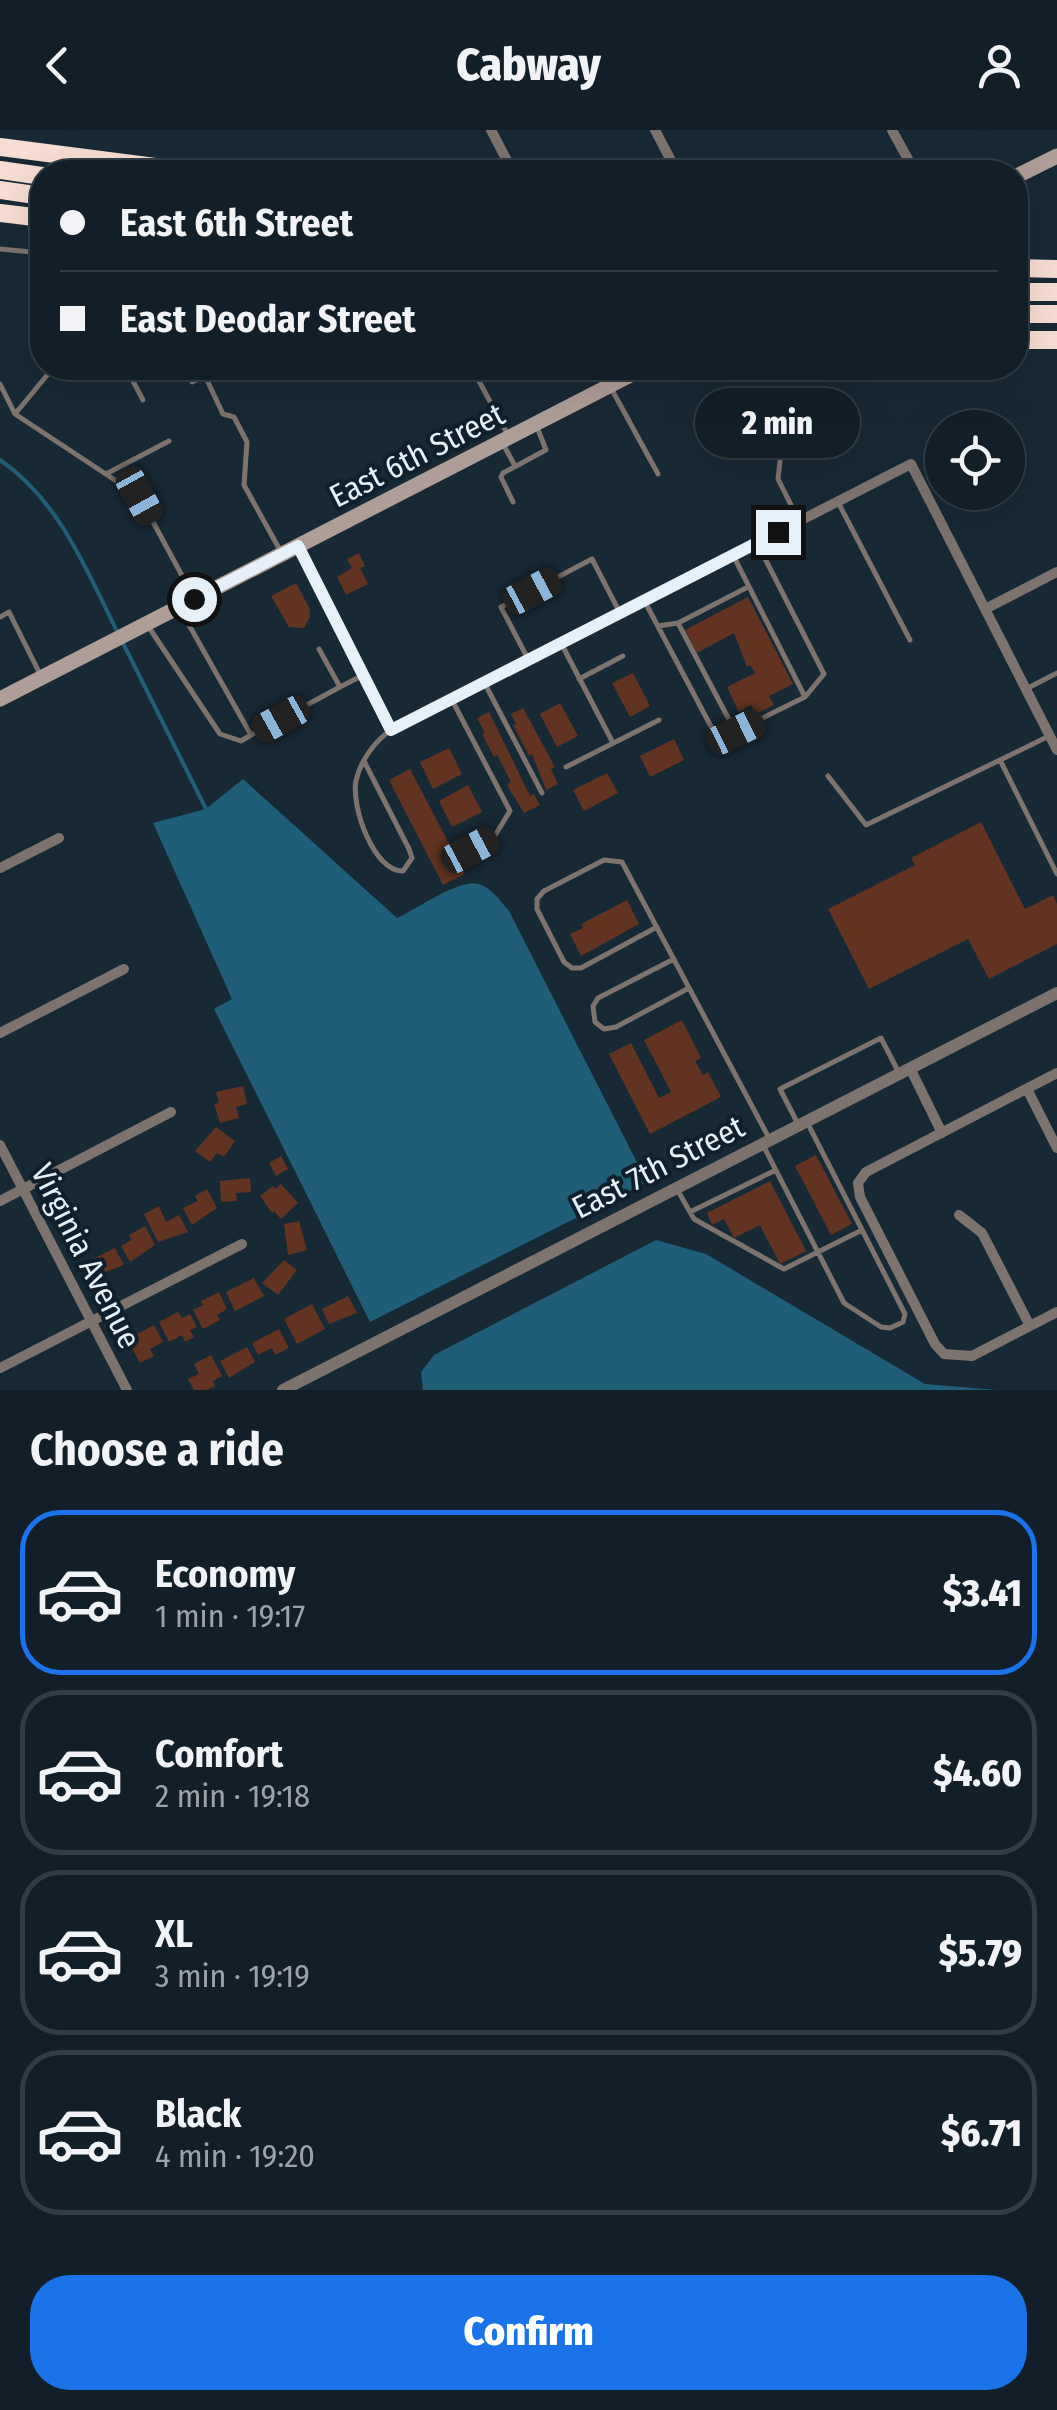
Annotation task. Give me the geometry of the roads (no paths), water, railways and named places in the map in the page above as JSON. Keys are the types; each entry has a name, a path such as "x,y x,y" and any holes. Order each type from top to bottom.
{"highway":[{"path":"0,147 101,160"},
{"path":"0,170 30,174"},
{"path":"0,190 30,194"},
{"path":"1028,268 1057,268"},
{"path":"1028,292 1057,292"},
{"path":"1028,314 1057,314"},
{"path":"1028,340 1057,340"}],"main road":[{"path":"1028,170 1057,156"},
{"name":"East 6th Street","path":"0,699 619,380"}],"street":[{"path":"491,130 507,160"},
{"path":"655,130 671,160"},
{"path":"892,130 908,160"},
{"path":"298,546 391,730 911,464 1057,750"},
{"path":"985,609 1057,572"},
{"path":"0,868 59,838"},
{"path":"0,1034 124,969"},
{"name":"East 7th Street","path":"284,1390 1057,993"},
{"path":"905,1071 942,1133"},
{"path":"1057,1073 866,1172 858,1183 860,1197 944,1354 972,1356 1057,1312"},
{"path":"1026,1089 1057,1148"},
{"path":"0,1201 171,1112"},
{"name":"Virginia Avenue","path":"0,1145 127,1390"},
{"path":"959,1214 982,1233 1030,1326"},
{"path":"0,1368 242,1244"}],"lane":[{"path":"0,248 30,252"},
{"path":"16,414 43,380"},
{"path":"132,380 142,400"},
{"path":"207,380 224,414 234,417 247,442 244,485 282,554"},
{"path":"478,380 515,466"},
{"path":"0,384 16,414 139,496 252,736"},
{"path":"609,385 658,474"},
{"path":"714,395 732,431 780,452 778,479 799,521"},
{"path":"513,502 500,477 546,450 536,424"},
{"path":"106,474 169,441"},
{"path":"838,501 910,640"},
{"path":"644,600 715,734 724,737 806,697 824,674 757,542"},
{"path":"733,555 806,697"},
{"path":"528,659 501,607 592,559 620,613"},
{"path":"658,626 678,623 748,586"},
{"path":"0,617 9,612 42,677"},
{"path":"678,623 736,732"},
{"path":"143,625 220,734 240,741 363,675"},
{"path":"561,643 612,743"},
{"path":"318,649 340,687"},
{"path":"580,679 622,656"},
{"path":"1026,689 1057,673"},
{"path":"484,682 542,794"},
{"path":"452,699 510,811 494,836 470,850"},
{"path":"566,767 658,720"},
{"path":"364,761 409,849 412,858 403,871 385,866 357,811 355,783 364,761 379,738 391,730"},
{"path":"828,776 866,826 1049,736"},
{"path":"1000,760 1057,874"},
{"path":"657,927 581,968 572,968 564,962 537,909 537,899 544,891 604,860 622,862 690,988 844,1303 881,1327 890,1328 903,1322 904,1314 862,1230 780,1089 881,1038 905,1071"},
{"path":"674,959 598,998 593,1006 596,1022 604,1029 616,1027 690,988"},
{"path":"690,1212 776,1170"},
{"path":"677,1188 694,1219 784,1269 862,1230"}],"water":[{"path":"243,779 397,918 471,883 496,896 509,911 647,1182 370,1322 214,1009 232,999 153,823 206,809"},
{"path":"656,1240 706,1254 925,1384 997,1390 423,1390 421,1372 434,1355"}],"waterway":[{"path":"0,460 21,477 56,517 119,635"},
{"path":"123,643 206,809"}]}
